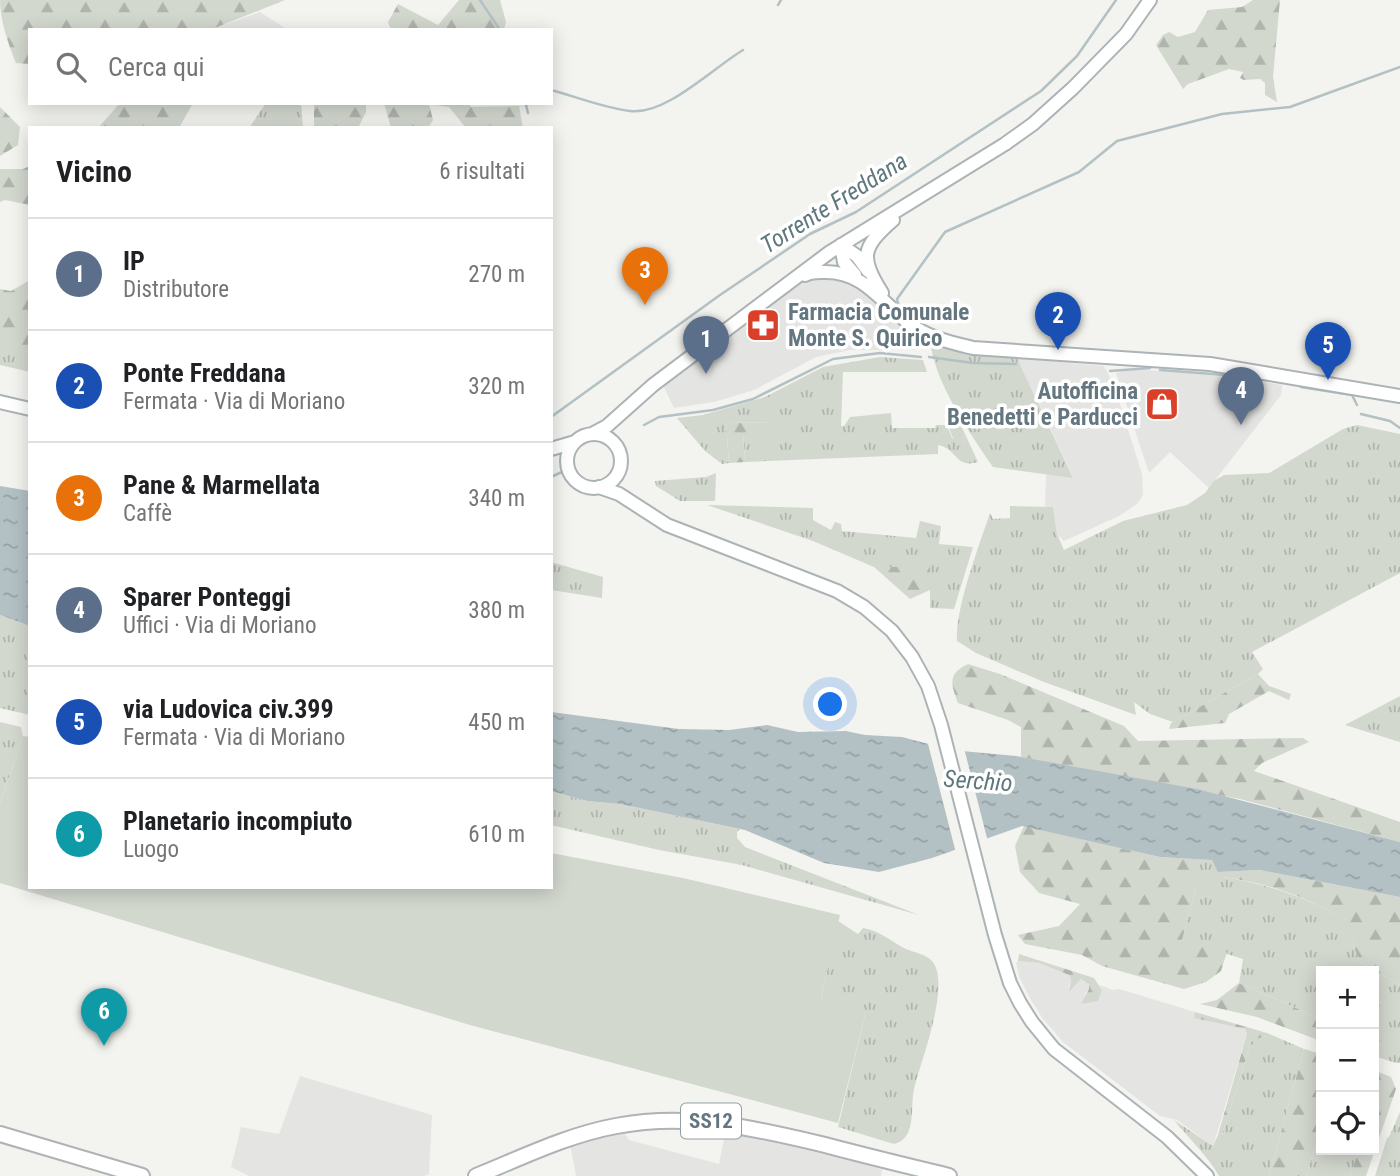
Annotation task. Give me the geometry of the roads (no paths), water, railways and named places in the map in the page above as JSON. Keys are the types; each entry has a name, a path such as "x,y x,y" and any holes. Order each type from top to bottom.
{"main road":[{"path":"553,448 575,442 607,426 653,384 841,245 1033,124 1126,34 1150,0"},
{"path":"866,276 872,238 921,195"},
{"path":"841,245 841,256 847,268 866,276 887,302 919,329 942,341 973,348 1210,364 1400,396"},
{"path":"786,284 812,271 866,276"},
{"path":"0,402 28,409"},
{"path":"630,406 620,425 620,469 625,487 640,507"},
{"path":"592,434 604,435 618,448"},
{"path":"575,442 567,456 568,467 579,484 599,487 619,495 667,525 837,591 864,607 892,631 912,657 928,687 941,725 998,945 1010,983 1020,1003 1054,1049 1152,1126 1202,1172"},
{"path":"553,457 568,467"},
{"path":"599,487 612,481 620,469"},
{"name":"SS12","path":"476,1176 592,1131 636,1123 682,1120 715,1121 757,1129 949,1176"},
{"path":"0,1134 142,1176"}],"water":[{"path":"0,486 28,491 28,625 0,615"},
{"name":"Serchio","path":"553,712 679,729 729,730 767,725 798,732 846,731 902,737 951,750 1016,756 1197,789 1400,842 1400,897 1259,870 1218,872 1212,860 1160,857 1022,826 932,858 879,872 824,863 745,830 620,804 587,801 553,792"}],"waterway":[{"path":"480,0 499,28"},
{"path":"778,5 781,0"},
{"name":"Torrente Freddana","path":"553,416 720,295 810,234 856,212 1041,91 1077,56 1116,0"},
{"path":"553,91 610,107 644,111 673,99 743,50"},
{"path":"899,307 897,299 945,232 1079,172 1117,141 1222,114 1290,107 1400,67"},
{"path":"526,105 528,113"},
{"path":"644,425 659,417 713,410 753,399 833,359 880,353 921,357"},
{"path":"929,357 973,363 1016,364"},
{"path":"1110,371 1150,368"},
{"path":"1160,370 1226,375"},
{"path":"1301,387 1352,395 1357,405"},
{"path":"1361,414 1390,421 1400,428"},
{"path":"553,476 562,472"}],"place":[{"name":"Pane & Marmellata","path":"645,305"},
{"name":"Farmacia Comunale Monte S. Quirico","path":"763,325"},
{"name":"Ponte Freddana","path":"1058,350"},
{"name":"IP","path":"706,374"},
{"name":"via Ludovica civ.399","path":"1328,380"},
{"name":"Autofficina Benedetti e Parducci","path":"1162,404"},
{"name":"Sparer Ponteggi","path":"1241,425"},
{"name":"Planetario incompiuto","path":"104,1046"}]}
